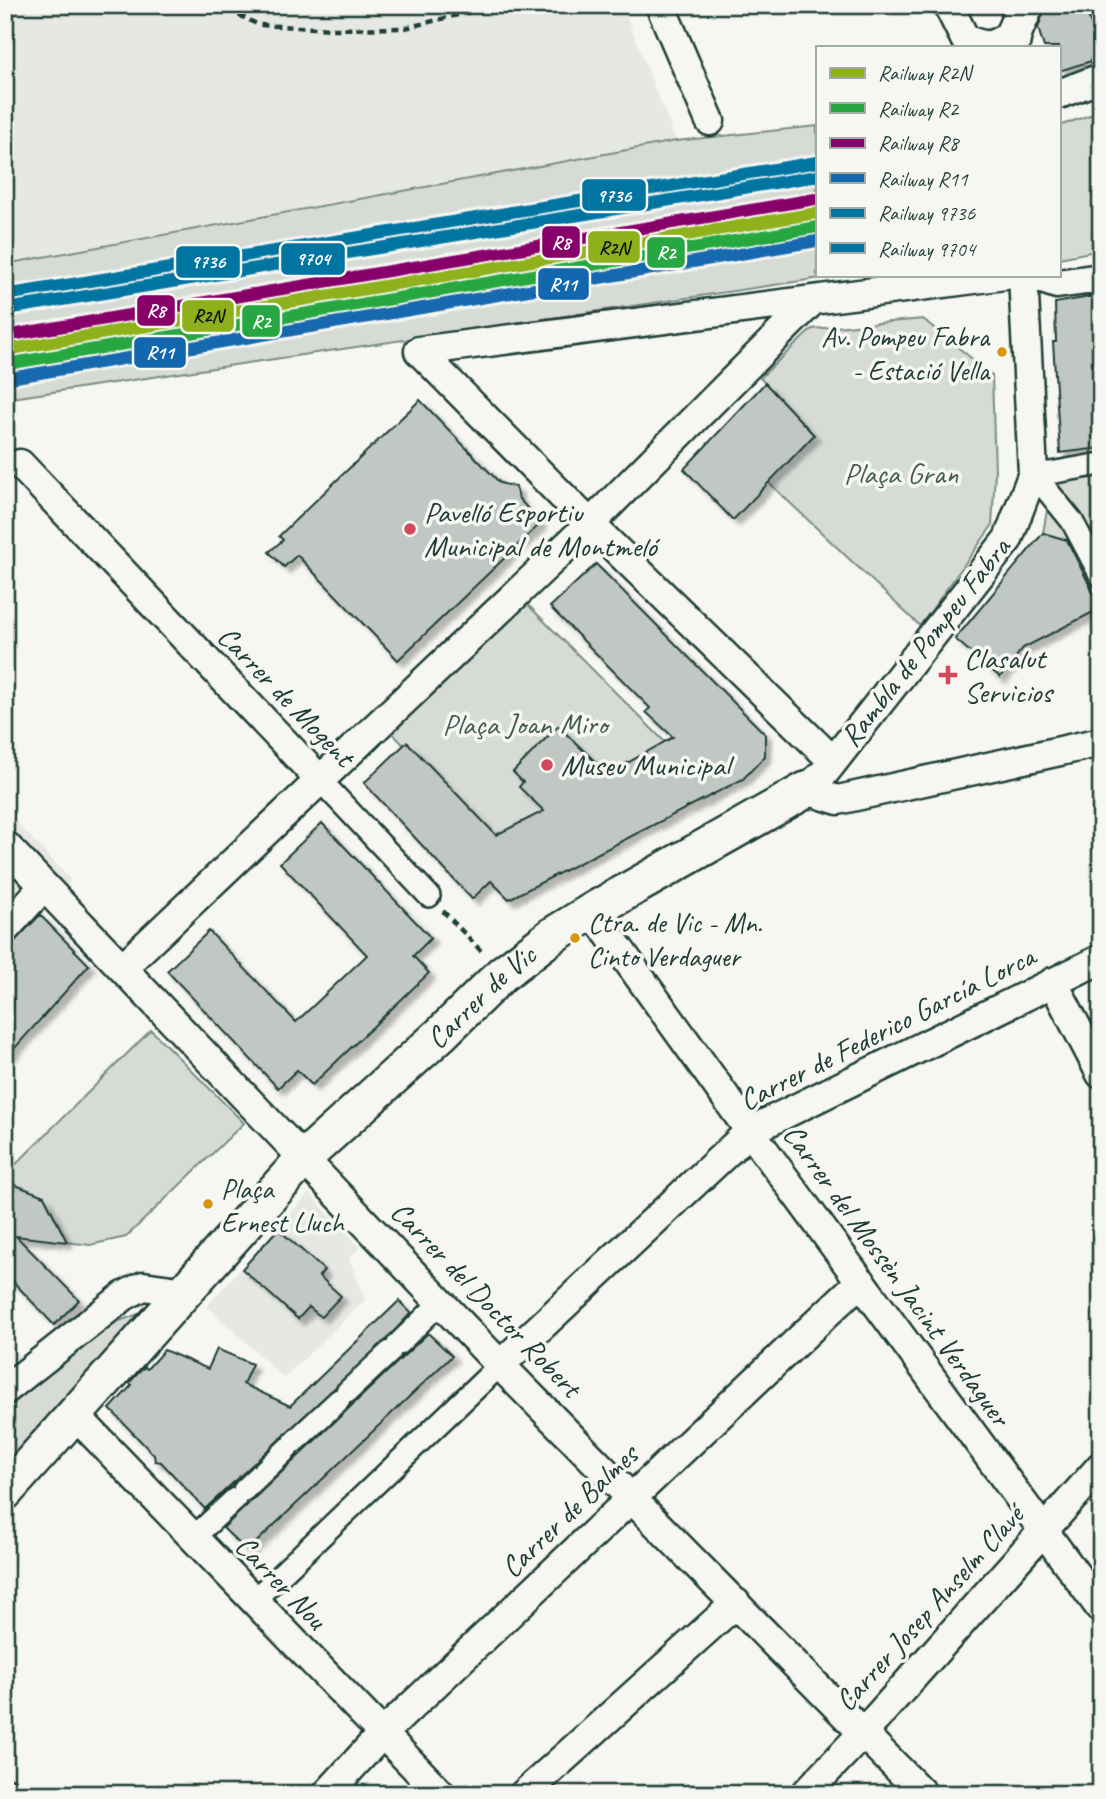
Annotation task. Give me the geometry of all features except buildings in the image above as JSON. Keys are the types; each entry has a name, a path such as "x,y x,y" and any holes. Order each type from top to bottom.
{"street":[{"path":"660,5 710,121"},
{"path":"948,5 967,43"},
{"path":"992,46 1017,28"},
{"path":"1060,94 1101,78"},
{"path":"833,761 590,524 419,351 998,276"},
{"name":"Rambla de Pompeu Fabra","path":"806,790 833,761 1008,539 1033,472 1023,276"},
{"path":"1033,276 1056,284 1101,278"},
{"path":"123,967 590,524 811,302"},
{"name":"Carrer de Mogent","path":"20,464 429,896"},
{"path":"1033,472 1050,473 1101,464"},
{"path":"1033,472 1072,520 1101,576"},
{"path":"806,790 838,800 1101,743"},
{"name":"Carrer de Vic","path":"5,1492 305,1157 441,1034 502,974 553,935 592,911 806,790"},
{"name":"Carrer del Doctor Robert","path":"5,845 305,1157 500,1365 923,1794"},
{"path":"5,929 44,886"},
{"name":"Carrer del Mossèn Jacint Verdaguer","path":"592,911 1101,1609"},
{"name":"Carrer de Federico García Lorca","path":"253,1601 750,1131 1101,959"},
{"path":"1053,982 1101,1074"},
{"name":"Carrer de Balmes","path":"327,1794 382,1734 861,1282"},
{"path":"9,1380 124,1296 143,1286 186,1292"},
{"path":"193,1538 441,1302"},
{"name":"Carrer Nou","path":"75,1415 441,1794"},
{"name":"Carrer Josep Anselm Clavé","path":"805,1794 863,1733 1101,1466"},
{"path":"524,1794 736,1603"}],"path":[{"path":"217,5 259,25 334,29 405,28 498,5"},
{"path":"429,896 502,974"}],"shaded area":[{"path":"5,5 622,5 676,141 5,264"},
{"path":"5,810 71,880 5,951"},
{"path":"309,1193 360,1247 349,1258 365,1300 284,1378 207,1306"},
{"path":"5,1338 42,1378 5,1411"}],"green space":[{"path":"1101,111 1101,250 1060,258 1060,126"},
{"path":"816,126 816,276 834,276 5,399 5,264 676,141"},
{"name":"Plaça Gran","path":"923,319 992,375 995,472 992,526 920,626 768,482 814,435 760,378 812,329"},
{"path":"1101,458 1101,606 1071,541 1043,533 1055,465"},
{"name":"Plaça Joan Miro","path":"527,604 670,747 494,838 391,732"},
{"name":"Plaça Ernest Lluch","path":"151,1030 244,1123 126,1237 90,1245 67,1242 44,1196 7,1182 5,1175"},
{"path":"144,1312 5,1467 5,1411 111,1324"}],"rail line":[{"name":"9736","path":"5,295 816,162"},
{"name":"9704","path":"7,309 816,176"},
{"name":"R8","path":"5,336 815,199"},
{"name":"R2N","path":"5,350 816,213"},
{"name":"R2","path":"7,364 816,227"},
{"name":"R11","path":"10,378 816,241"}],"place":[{"name":"Av. Pompeu Fabra - Estació Vella","path":"1002,352"},
{"name":"Pavelló Esportiu Municipal de Montmeló","path":"410,529"},
{"name":"Clasalut Servicios","path":"948,675"},
{"name":"Museu Municipal","path":"547,765"},
{"name":"Ctra. de Vic - Mn. Cinto Verdaguer","path":"575,938"},
{"name":"Plaça Ernest Lluch","path":"208,1204"}]}
